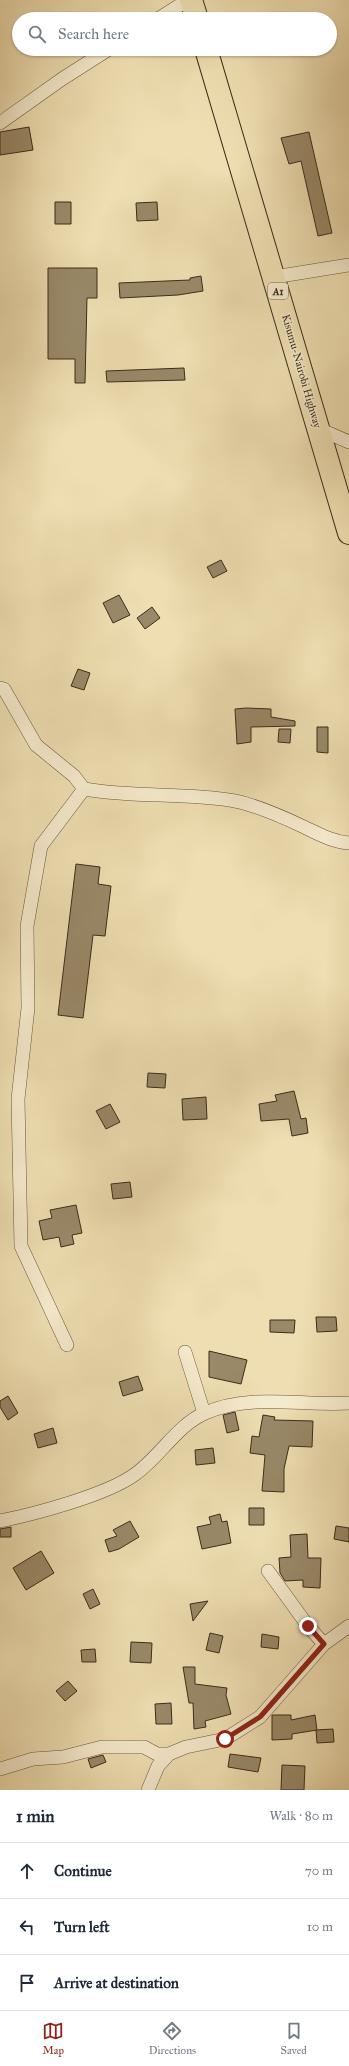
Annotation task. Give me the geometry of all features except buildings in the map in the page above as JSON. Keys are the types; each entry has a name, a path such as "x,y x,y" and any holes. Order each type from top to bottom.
{"highway":[{"path":"192,0 195,12"},
{"name":"Kisumu-Nairobi Highway","path":"208,56 349,533"}],"street":[{"path":"169,12 188,0"},
{"path":"0,123 62,79 98,56"},
{"path":"274,277 349,265"},
{"path":"318,429 349,442"},
{"path":"0,688 4,690 36,745 74,776 84,789 110,794 199,797 236,802 293,822 337,842 349,843"},
{"path":"67,1345 21,1246 18,1099 28,1008 27,926 41,846 84,789"},
{"path":"185,1352 204,1413"},
{"path":"0,1521 77,1500 134,1475 187,1424 204,1413 227,1406 267,1400 303,1403 349,1403"},
{"path":"268,1571 308,1626 324,1644"},
{"path":"0,1769 33,1759 63,1757 102,1747 144,1747 157,1754 169,1754 186,1747 225,1739 260,1717 324,1644 349,1626"},
{"path":"148,1790 158,1766 169,1754"}],"route":[{"path":"225,1739 260,1717 324,1644 308,1626"}]}
